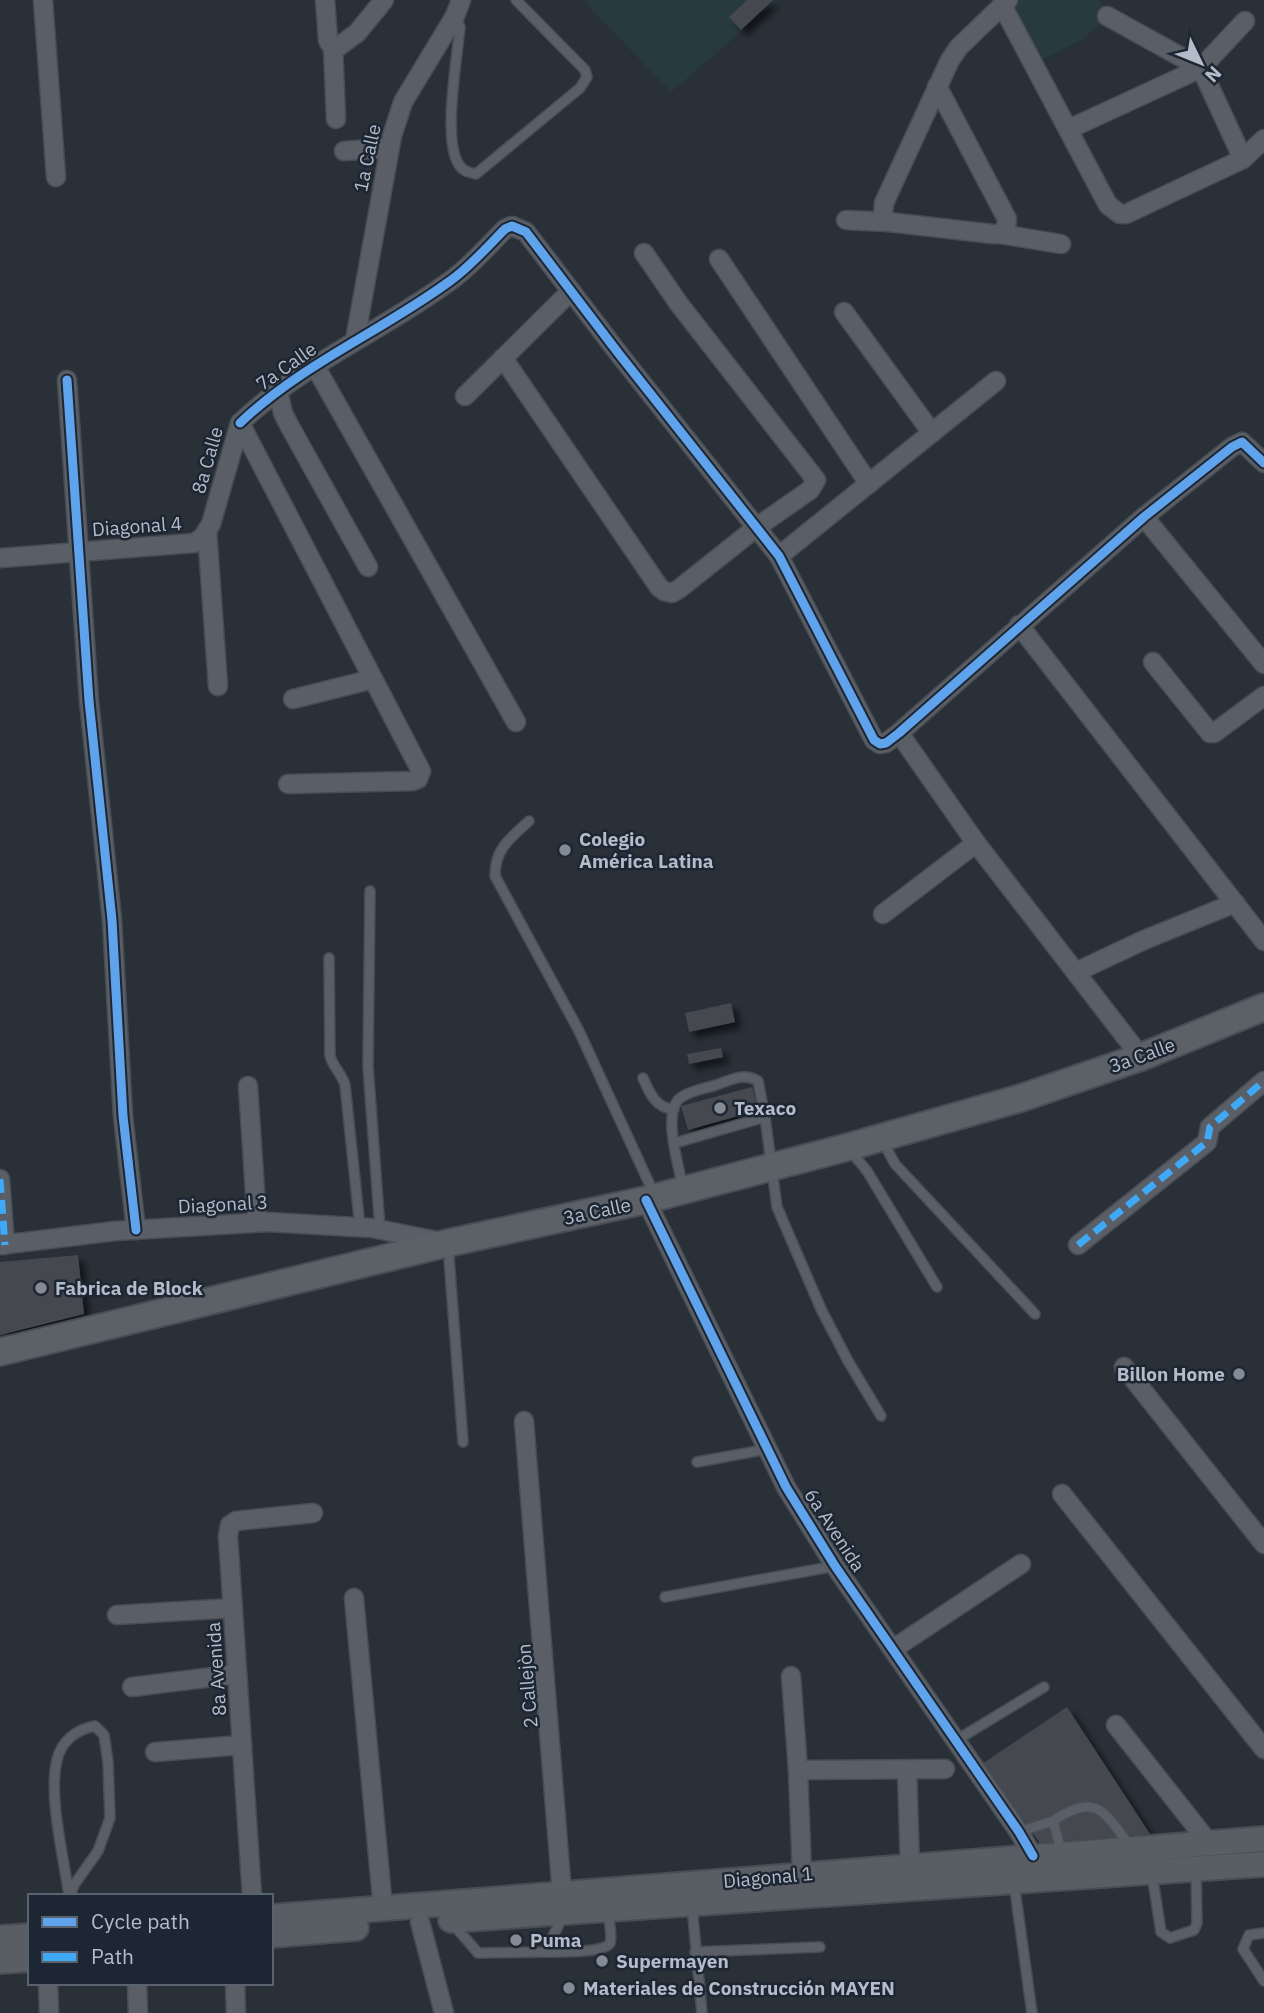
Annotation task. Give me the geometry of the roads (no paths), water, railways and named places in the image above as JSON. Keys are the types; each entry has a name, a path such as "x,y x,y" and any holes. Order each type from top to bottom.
{"main road":[{"name":"3a Calle","path":"0,1352 448,1243 651,1199 881,1138 1021,1098 1141,1056 1264,1007"},
{"name":"Diagonal 1","path":"607,1901 692,1904 1019,1865 1062,1854 1264,1839"},
{"name":"Diagonal 1","path":"273,1926 607,1901 802,1875 910,1866 1019,1865 1152,1872 1258,1869"},
{"name":"Diagonal 1","path":"273,1926 383,1909 450,1920 563,1904"},
{"path":"0,1938 28,1936"},
{"path":"0,1961 28,1959"}],"street":[{"path":"43,0 56,177"},
{"path":"326,0 328,40 333,46 336,119"},
{"path":"333,46 341,46 349,40 384,0"},
{"path":"888,222 883,215 884,203 937,86 959,47 1005,3 1108,205 1120,214 1126,215 1243,159 1264,139"},
{"name":"1a Calle","path":"355,340 389,148 403,102 458,8"},
{"path":"1107,16 1201,68 1243,159"},
{"path":"1069,129 1201,68 1245,21"},
{"path":"937,86 1007,219 1006,228 1000,234"},
{"path":"344,150 389,148"},
{"path":"846,220 1000,234 1060,244"},
{"name":"7a Calle","path":"240,423 278,391 355,340 384,326 453,279 505,229 512,226 526,232 571,291"},
{"path":"503,358 664,591 672,593 679,589 757,527 810,490 816,480 644,253"},
{"path":"719,259 869,484"},
{"path":"465,396 571,291 779,555 874,740 880,744 886,743 899,733 1144,517 1232,447 1242,442 1264,463"},
{"path":"844,312 932,433"},
{"path":"315,366 516,722"},
{"path":"67,380 89,701 112,920 123,1116 136,1230"},
{"path":"779,555 996,381"},
{"path":"278,391 283,413 368,567"},
{"path":"240,423 421,771 418,779 414,781 288,784"},
{"name":"8a Calle","path":"201,537 240,423"},
{"path":"1144,517 1264,664"},
{"path":"201,537 218,686"},
{"name":"Diagonal 4","path":"0,558 201,537"},
{"path":"1019,625 1264,941"},
{"path":"1153,663 1210,733 1214,733 1264,696"},
{"path":"293,699 373,679"},
{"path":"899,733 976,843 1141,1056"},
{"path":"883,914 976,843"},
{"path":"1076,972 1144,940 1235,903"},
{"path":"1078,1245 1207,1142 1210,1127 1264,1081"},
{"path":"247,1086 257,1222"},
{"path":"0,1179 2,1245"},
{"name":"6a Avenida","path":"651,1199 786,1487 835,1566 1019,1832 1019,1865"},
{"name":"Diagonal 3","path":"2,1245 136,1230 257,1222 380,1229 448,1243"},
{"path":"1124,1367 1264,1544"},
{"path":"524,1421 563,1904"},
{"path":"1062,1494 1264,1749"},
{"name":"8a Avenida","path":"252,1894 228,1536 230,1525 236,1521 313,1513"},
{"path":"893,1649 1021,1564"},
{"path":"354,1598 383,1909"},
{"path":"117,1615 233,1608"},
{"path":"132,1687 237,1674"},
{"path":"791,1676 802,1875"},
{"path":"1116,1725 1209,1843"},
{"path":"155,1752 242,1745"},
{"path":"798,1770 944,1769"},
{"path":"907,1770 910,1866"},
{"path":"419,1914 444,2013"},
{"path":"48,1985 49,2013"},
{"path":"137,1985 138,2013"},
{"path":"235,1985 236,2013"}],"lane":[{"path":"458,8 460,27 451,122 453,154 459,166 466,172 475,174 580,88 587,77 585,71 516,0"},
{"path":"529,821 502,848 495,861 495,876 579,1031 651,1199"},
{"path":"370,891 368,1066 380,1229"},
{"path":"329,958 331,1056 333,1065 345,1085 360,1227"},
{"path":"684,1189 671,1120 680,1098 740,1076 758,1081 777,1207 821,1309 881,1416"},
{"path":"643,1078 660,1105 666,1109 674,1109"},
{"path":"675,1143 765,1117"},
{"path":"881,1138 895,1164 1035,1314"},
{"path":"848,1147 867,1171 937,1287"},
{"path":"448,1243 463,1442"},
{"path":"697,1462 768,1449"},
{"path":"665,1597 835,1566"},
{"path":"956,1741 1044,1687"},
{"path":"69,1894 54,1792 57,1760 62,1746 75,1733 95,1726 103,1735 108,1762 110,1818 98,1851 70,1894"},
{"path":"1019,1832 1053,1821 1082,1806 1094,1807 1103,1812 1132,1849"},
{"path":"1053,1821 1062,1854"},
{"path":"1019,1865 1032,2013"},
{"path":"1152,1872 1161,1932 1170,1938 1194,1930 1197,1923 1196,1870"},
{"path":"450,1920 478,1953 599,1950 608,1946 611,1941 607,1901"},
{"path":"545,1952 563,1904"},
{"path":"692,1904 702,2013"},
{"path":"1264,1933 1249,1935 1243,1950 1264,1981"},
{"path":"695,1952 820,1947"}],"place":[{"name":"Colegio América Latina","path":"565,850"},
{"name":"Texaco","path":"720,1108"},
{"name":"Fabrica de Block","path":"41,1288"},
{"name":"Billon Home","path":"1239,1374"},
{"name":"Puma","path":"516,1940"},
{"name":"Supermayen","path":"602,1961"},
{"name":"Materiales de Construcción MAYEN","path":"569,1988"}]}
